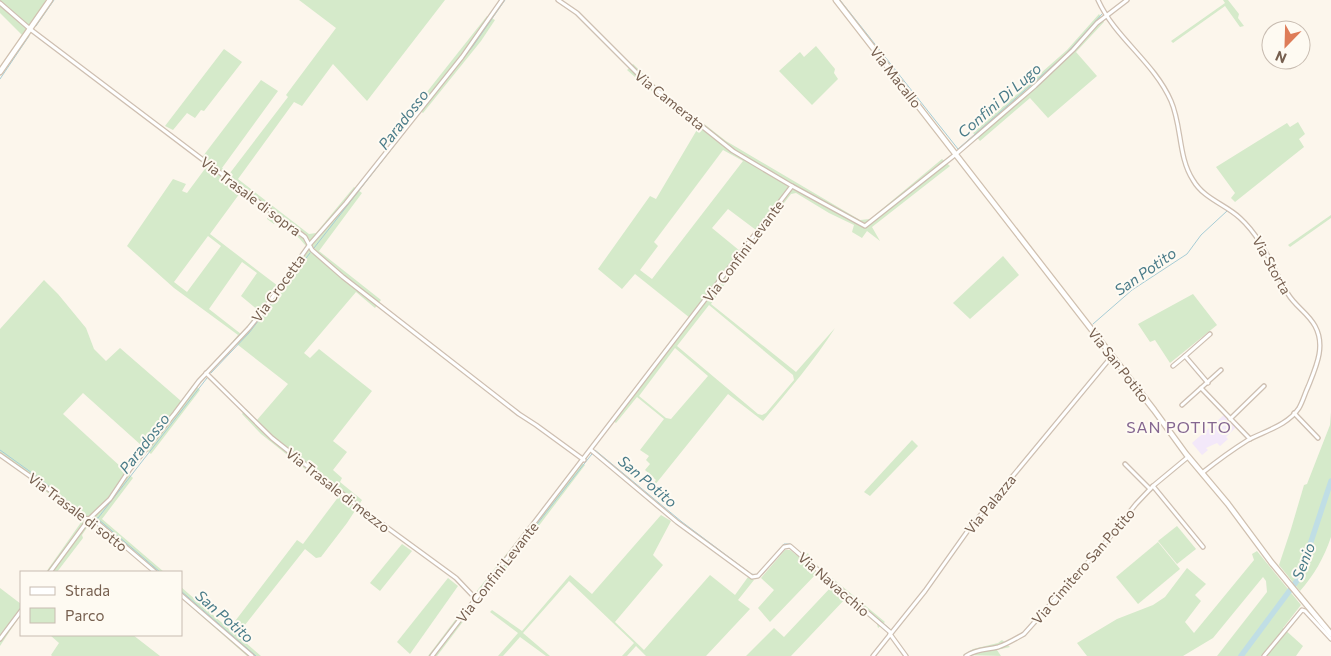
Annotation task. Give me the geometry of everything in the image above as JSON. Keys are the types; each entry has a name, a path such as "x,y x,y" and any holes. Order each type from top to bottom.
{"street":[{"path":"0,72 50,0"},
{"name":"Via Crocetta","path":"51,571 89,519 110,499 130,469 206,373 262,312 310,244 346,204 462,57 502,0"},
{"name":"Via Camerata","path":"558,0 577,13 651,86 733,151 792,186"},
{"name":"Via Macallo","path":"836,0 956,154"},
{"name":"Via Storta","path":"1098,0 1105,16 1143,58 1171,100 1178,119 1185,159 1194,182 1206,196 1238,216 1254,231 1271,259 1288,296 1310,318 1320,338 1319,357 1299,408 1276,427 1250,439 1222,456 1202,473"},
{"name":"Via Confini Levante","path":"432,656 792,186 865,226 956,154 1036,86 1105,16 1127,0"},
{"name":"Via Trasale di sopra","path":"0,3 30,29 305,237 312,250 343,277 519,414 584,460"},
{"name":"Via San Potito","path":"956,154 1188,457 1283,577 1331,634"},
{"path":"1173,366 1210,334"},
{"name":"Via Palazza","path":"873,656 925,591 970,530 1112,356"},
{"path":"1185,356 1208,383"},
{"path":"1182,405 1222,370"},
{"name":"Via Trasale di mezzo","path":"206,373 272,438 366,512 456,578 476,599"},
{"path":"1230,419 1264,386"},
{"path":"1201,388 1250,439"},
{"path":"1294,413 1318,438"},
{"name":"Via Navacchio","path":"591,450 677,522 752,577 758,576 784,547 790,546 890,633 906,656"},
{"name":"Via Trasale di sotto","path":"0,455 51,491 84,518 94,520 154,571"},
{"name":"Via Cimitero San Potito","path":"966,656 981,650 997,647 1024,634 1152,487 1188,457"},
{"path":"1124,464 1152,487 1203,546"},
{"path":"182,596 252,656"},
{"path":"1264,656 1302,610 1306,611 1331,639"},
{"path":"0,639 20,612"}],"shaded area":[{"path":"1224,415 1236,427 1226,437 1228,439 1220,446 1217,443 1206,448 1208,450 1202,455 1192,443"}],"green space":[{"path":"0,0 46,1 22,35 0,13"},
{"path":"299,0 445,0 367,101 333,64 302,106 294,102 238,179 309,234 316,233 354,187 362,193 319,251 381,300 375,308 356,292 304,353 310,358 319,349 372,391 333,441 347,452 333,470 342,478 340,482 362,500 321,557 316,558 305,549 237,635 261,656 247,656 182,599 182,588 229,629 297,540 303,544 339,496 261,434 242,414 246,409 257,420 288,384 233,341 238,335 174,288 127,246 173,179 186,184 182,191 187,193 207,166 200,160 261,80 278,91 222,168 230,173 288,97 286,95 336,28","holes":["240,193 269,214 267,219 274,224 277,221 306,246 278,286 210,234","208,236 221,246 187,292 174,282","242,262 257,273 241,296 259,311 241,334 209,309"]},
{"path":"1223,0 1228,0 1239,14 1238,18 1244,26 1240,27 1225,6 1173,43 1171,41 1225,3"},
{"path":"1099,14 1104,22 1076,52 1097,76 1048,118 1030,98 980,141 973,133 1067,50"},
{"path":"487,16 495,20 481,41 423,113 415,107"},
{"path":"816,46 835,69 834,73 838,79 812,105 779,71 800,52 804,57"},
{"path":"224,49 242,62 204,111 201,110 195,118 187,113 173,130 165,126"},
{"path":"633,64 658,88 726,141 860,220 870,219 942,159 950,166 872,227 880,241 867,231 862,238 852,232 854,225 829,213 796,193 791,194 756,239 753,235 756,230 728,209 712,228 740,251 735,258 740,262 711,304 796,372 835,328 810,364 763,421 728,394 650,491 656,480 645,470 650,464 646,460 649,456 640,450 664,419 637,397 616,423 612,420 690,318 635,274 622,289 598,269 650,196 656,199 698,128 627,70","holes":["723,150 743,161 652,279 640,270 658,246 654,242","709,305 793,375 794,380 766,413 758,414 677,346","675,348 708,376 671,419 666,418 639,396"]},
{"path":"1298,122 1305,134 1299,139 1304,147 1235,202 1231,198 1235,193 1216,167 1287,123 1290,127"},
{"path":"1331,215 1331,218 1290,247 1288,245"},
{"path":"1003,256 1019,275 970,319 953,303"},
{"path":"44,280 86,328 94,349 106,361 120,348 181,401 194,384 200,390 151,454 83,393 63,414 133,478 102,519 163,571 151,571 94,523 90,523 82,535 83,538 58,571 47,571 82,521 32,480 0,457 0,329"},
{"path":"1193,294 1217,325 1170,363 1155,340 1150,342 1138,324"},
{"path":"1331,412 1331,537 1318,566 1300,591 1279,565 1304,485 1307,484 1330,425"},
{"path":"912,440 918,446 870,496 864,492"},
{"path":"580,462 585,465 484,598 476,592"},
{"path":"661,515 671,521 653,555 663,565 615,622 644,650 710,575 735,595 748,577 754,580 738,600 750,609 706,656 646,656 636,646 627,656 622,656 634,643 569,581 523,633 550,656 546,656 520,637 503,656 498,656 518,633 490,612 492,610 522,631 570,575 592,594"},
{"path":"1177,526 1196,549 1177,564 1158,541"},
{"path":"1158,542 1180,569 1138,604 1116,577"},
{"path":"402,544 412,551 380,591 370,583"},
{"path":"785,550 790,550 802,559 808,553 810,558 819,567 885,622 878,628 877,624 846,598 791,656 746,656 774,628 784,637 832,586 817,573 770,622 758,608 774,590 761,578"},
{"path":"1257,551 1301,605 1283,628 1303,646 1296,656 1217,656 1267,592 1266,581 1263,577 1213,638 1183,656 1087,656 1077,643 1117,619 1153,605 1165,597 1187,568 1206,584 1195,595 1201,601 1185,622 1194,633 1254,560 1252,554"},
{"path":"448,578 458,586 410,654 397,642"},
{"path":"0,588 20,603 20,616 0,646"},
{"path":"465,607 471,611 437,656 428,656"},
{"path":"51,636 134,636 160,656 52,656 59,643"},
{"path":"1002,640 1010,647 997,650 1001,656 963,655 973,649 998,643"}],"waterway":[{"path":"36,26 54,0"},
{"name":"Paradosso","path":"449,76 473,46 505,0"},
{"name":"Confini Di Lugo","path":"840,0 958,149 1065,55 1102,14"},
{"path":"0,79 29,36"},
{"name":"Paradosso","path":"314,248 405,132"},
{"name":"San Potito","path":"1093,324 1132,290 1187,254 1201,235 1227,211"},
{"name":"Paradosso","path":"211,373 249,333 310,253"},
{"name":"Paradosso","path":"95,518 98,518 207,378"},
{"name":"Paradosso","path":"0,450 39,478 87,517"},
{"name":"San Potito","path":"434,656 595,450 682,522 751,574 757,575 760,571"},
{"name":"Senio","path":"1241,656 1299,578 1331,481"},
{"name":"San Potito","path":"98,519 159,571"},
{"name":"San Potito","path":"768,563 784,544 790,544"},
{"name":"San Potito","path":"820,570 890,629"},
{"name":"San Potito","path":"182,592 256,656"}],"district":[{"name":"SAN POTITO","path":"1179,426"}]}
